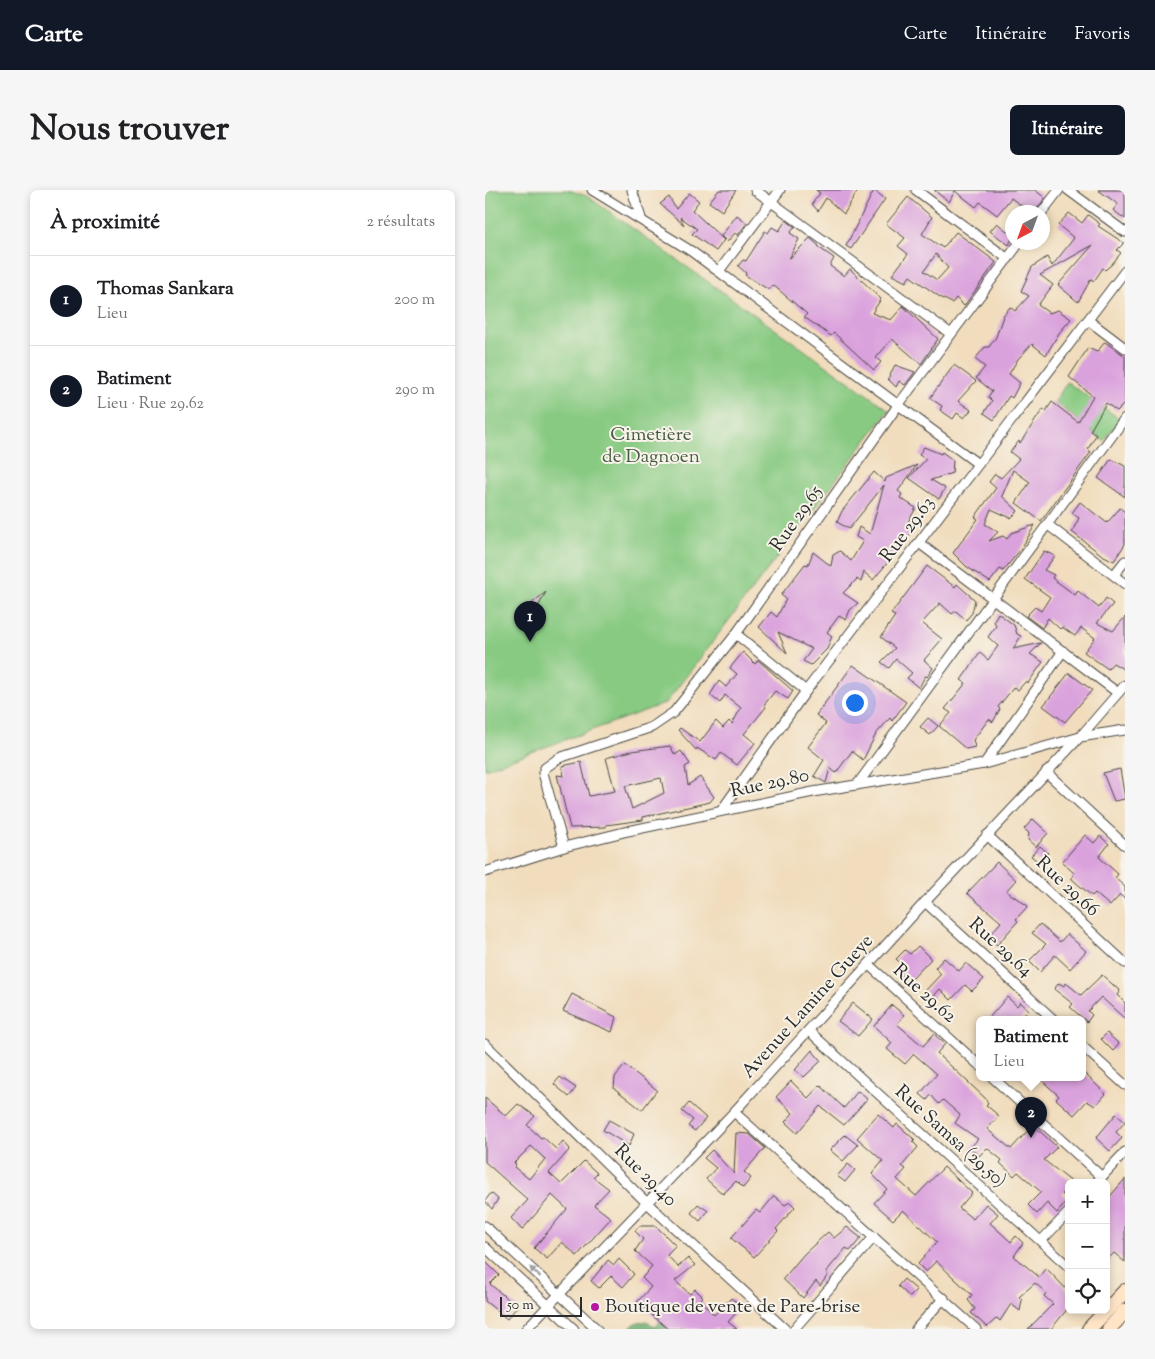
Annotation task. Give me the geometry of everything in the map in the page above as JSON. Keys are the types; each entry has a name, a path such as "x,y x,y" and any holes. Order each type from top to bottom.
{"main road":[{"path":"1109,1329 1125,1291"},
{"path":"1089,1329 1117,1312"}],"street":[{"path":"592,190 641,218 719,271 978,464"},
{"path":"632,190 641,218"},
{"path":"755,190 951,334"},
{"path":"719,271 780,190"},
{"path":"916,190 1008,259"},
{"path":"1047,205 1059,190"},
{"path":"1068,190 1125,232"},
{"name":"Rue 29.65","path":"564,847 543,773 545,768 559,758 653,727 673,712 736,634 899,404 1014,250"},
{"name":"Rue 29.63","path":"721,811 806,691 1125,271"},
{"path":"1088,320 1125,348"},
{"path":"857,785 1125,418"},
{"path":"1047,525 1125,584"},
{"path":"919,543 1118,693"},
{"path":"1114,576 1125,561"},
{"path":"736,634 806,691"},
{"path":"984,764 1063,651"},
{"name":"Avenue Lamine Gueye","path":"526,1329 734,1112 925,902 1081,737 1125,685"},
{"path":"1081,737 1125,730"},
{"name":"Rue 29.80","path":"485,872 564,847 721,811 857,785 984,764 1081,737"},
{"path":"1046,772 1125,845"},
{"name":"Rue 29.66","path":"987,835 1125,963"},
{"name":"Rue 29.64","path":"925,902 1050,1016"},
{"name":"Rue 29.62","path":"869,965 976,1062"},
{"name":"Rue Samsa (29.50)","path":"809,1031 1065,1263"},
{"name":"Rue 29.40","path":"485,1044 646,1202 785,1329"},
{"path":"1086,1050 1125,1085"},
{"path":"996,1081 1098,1179"},
{"path":"734,1112 944,1298 976,1329"},
{"path":"1100,1179 1125,1152"},
{"path":"1041,1241 1065,1216"},
{"path":"485,1226 597,1329"},
{"path":"794,1329 874,1237"},
{"path":"485,1246 574,1329"},
{"path":"916,1329 944,1298"}],"green space":[{"name":"Cimetière de Dagnoen","path":"485,190 568,190 587,196 889,410 666,703 485,769"},
{"path":"1067,382 1120,419 1104,441 1055,402"},
{"path":"664,1317 671,1323 666,1329 629,1329 634,1324 647,1321 655,1327"}],"building":[{"path":"719,190 736,190 722,211 709,202"},
{"path":"816,190 858,190 844,214 826,198 818,211 812,204 820,193"},
{"path":"874,190 885,199 851,249 846,246"},
{"path":"934,190 1035,190 1045,198 1040,205 1020,205 1011,198 997,215 980,202 976,207 955,191 949,202"},
{"path":"1098,190 1125,190 1125,219 1113,210 1118,204"},
{"path":"689,193 699,201 692,210 724,240 716,251 692,234 697,229 680,217 684,225 660,204 669,197 676,209"},
{"path":"908,197 932,217 922,234 943,248 956,232 996,262 964,306 956,298 952,303 910,276 906,282 892,275 908,254 898,246 905,238 886,224","holes":["936,254 948,268 937,280 924,271"]},
{"path":"1069,213 1082,223 1088,215 1100,224 1098,226 1124,243 1117,250 1121,253 1105,270 1103,268 1094,281 1091,279 1078,302 1058,285 1093,245 1040,275 1053,285 1038,305 1049,313 1058,310 1071,319 1059,333 1046,355 1032,344 1018,359 1009,374 1020,383 1012,398 1009,396 994,420 984,413 992,401 988,397 992,391 976,378 985,367 975,359 985,347 989,347 996,337 1003,316 1010,307 1015,311 1029,296 1021,291 1032,267 1047,257 1052,266 1074,238 1058,225"},
{"path":"737,215 747,223 738,235 735,233 727,242 721,236"},
{"path":"786,220 795,227 790,233 799,239 789,259 810,238 818,247 834,258 830,266 844,276 850,269 881,299 872,313 891,320 903,306 938,339 921,364 892,339 876,358 881,362 874,370 834,333 831,336 804,317 807,314 773,285 769,290 745,275 746,273 738,266 743,260 746,261 765,231 768,233 772,227 779,231"},
{"path":"997,223 1005,230 1005,242 990,231"},
{"path":"1105,342 1125,356 1125,403 1117,411 1106,403 1090,431 1096,435 1088,449 1091,452 1041,521 1016,503 1030,482 1013,470 1002,496 1018,511 1011,518 991,509 985,524 998,532 989,541 1003,536 1007,539 1011,533 1035,525 1021,549 1003,571 1000,569 990,582 967,567 953,553 978,519 975,517 996,488 989,482 995,474 1001,478 1019,459 1010,452 1019,441 1020,443 1043,409 1046,411 1052,402 1078,422 1093,396 1069,377 1088,348 1097,352"},
{"path":"895,365 915,372 905,385 899,381 896,387 888,379"},
{"path":"954,365 976,381 958,401 971,410 964,418 957,413 953,419 940,410 942,406 930,398"},
{"path":"924,447 941,454 942,452 953,460 952,473 931,480 945,488 939,499 909,478 926,459 919,455"},
{"path":"1111,459 1125,466 1125,497 1098,478"},
{"path":"917,465 898,491 902,494 900,498 916,508 905,527 913,532 900,543 894,555 873,580 864,572 861,582 857,579 843,593 858,603 850,610 846,620 839,616 827,632 832,636 827,649 811,665 803,661 812,649 778,632 787,653 759,627 771,612 777,617 786,599 781,595 805,564 808,565 813,552 831,566 833,555 840,551 851,561 863,541 856,537 859,527 870,534 884,485 849,529 837,522 842,511 874,472 885,482 886,478"},
{"path":"1080,502 1107,523 1120,508 1125,512 1125,544 1114,561 1102,555 1072,532 1079,518 1072,513"},
{"path":"1044,551 1055,556 1044,570 1054,575 1052,578 1075,595 1078,591 1099,608 1106,598 1113,604 1097,623 1113,631 1125,617 1125,670 1113,663 1108,669 1084,652 1095,638 1081,628 1075,636 1062,627 1060,629 1048,618 1042,628 1026,616 1035,607 1041,611 1050,597 1025,579"},
{"path":"927,566 955,587 957,584 975,600 972,613 966,620 956,611 952,614 940,603 922,623 942,639 924,660 933,668 927,677 925,676 919,688 907,678 912,673 896,659 889,668 881,662 895,648 881,637 895,616 891,614"},
{"path":"546,592 538,607 540,609 527,632 525,631 530,609 527,607"},
{"path":"998,613 1014,625 1017,634 1021,636 1013,649 1041,643 1030,654 1043,662 1028,683 1026,681 1018,690 1014,687 998,707 1000,709 993,722 989,719 973,740 975,747 966,749 939,726 951,713 945,709 966,683 961,680 980,653 988,660 998,646 988,637 996,626 994,621"},
{"path":"743,652 755,664 758,660 793,691 788,699 775,691 764,705 766,707 744,734 755,743 737,765 721,753 716,760 697,748 696,750 678,730 680,728 700,742 716,721 723,728 729,721 732,724 741,708 725,695 720,703 710,695 719,681 726,687 737,674 730,668"},
{"path":"853,665 906,702 892,721 890,718 876,734 863,760 852,751 836,773 830,768 826,783 814,776 824,760 808,747 826,723 816,715"},
{"path":"1069,673 1092,690 1065,722 1043,706"},
{"path":"928,718 938,726 930,735 920,727"},
{"path":"670,746 675,755 681,751 690,764 685,767 688,785 700,777 714,797 710,802 643,817 643,820 606,825 606,827 570,828 557,775 564,776 562,766 581,762 589,796 615,791 606,758 631,751","holes":["661,778 664,793 632,809 625,786"]},
{"path":"1120,769 1125,799 1114,801 1103,773"},
{"path":"1033,819 1048,833 1036,847 1028,840 1029,833 1024,829"},
{"path":"1085,835 1094,843 1100,836 1109,844 1099,857 1118,874 1115,878 1125,887 1125,899 1120,895 1110,906 1095,893 1092,896 1071,878 1075,874 1062,862"},
{"path":"1040,846 1048,853 1040,863 1031,856"},
{"path":"997,862 1016,880 1006,891 1028,906 1016,919 1018,921 997,945 988,937 1001,922 967,893"},
{"path":"1040,924 1060,942 1067,934 1086,951 1070,969 1055,955 1040,972 1029,961 1046,944 1032,933"},
{"path":"918,946 931,959 909,982 899,973 904,966 896,959 905,950 910,954"},
{"path":"944,958 959,971 966,963 984,979 972,991 965,985 951,1000 940,989 932,998 925,991 941,974 935,968"},
{"path":"1102,975 1120,991 1117,995 1125,1003 1125,1019 1101,997 1088,1011 1092,1015 1087,1022 1086,1016 1080,1016 1070,1007 1073,1004 1054,989 1059,983 1064,986 1066,983 1081,995"},
{"path":"572,994 616,1017 612,1032 563,1011"},
{"path":"1007,997 1017,1006 1020,1002 1029,1010 1023,1016 991,1016"},
{"path":"853,1003 873,1019 858,1036 838,1021"},
{"path":"892,1005 904,1015 897,1024 923,1046 934,1034 945,1044 937,1053 985,1098 988,1103 986,1105 999,1116 987,1129 1011,1149 1033,1125 1057,1147 1044,1160 1068,1179 1065,1179 1065,1191 1062,1194 1065,1197 1065,1204 1057,1213 1047,1203 1037,1214 1028,1205 1041,1192 1018,1172 1014,1176 1000,1163 1002,1160 987,1148 979,1156 970,1148 978,1139 955,1123 960,1115 943,1100 939,1104 931,1095 927,1100 920,1094 937,1074 914,1054 905,1064 887,1049 892,1043 874,1026"},
{"path":"1107,1033 1119,1044 1113,1051 1101,1039"},
{"path":"812,1050 821,1061 804,1077 795,1070"},
{"path":"625,1065 657,1090 642,1110 614,1088 615,1077"},
{"path":"1086,1075 1106,1094 1095,1106 1087,1101 1074,1115 1056,1099 1059,1096 1042,1081 1086,1081"},
{"path":"560,1077 576,1088 569,1097 554,1084"},
{"path":"791,1081 808,1098 820,1085 844,1108 858,1091 867,1099 844,1125 820,1106 797,1133 785,1122 793,1113 776,1097"},
{"path":"485,1098 506,1116 518,1104 535,1116 527,1125 541,1138 543,1137 556,1149 563,1141 570,1149 549,1173 561,1184 584,1161 597,1173 593,1177 609,1189 594,1205 611,1218 577,1256 562,1242 547,1259 534,1248 567,1209 552,1195 522,1230 511,1218 528,1200 485,1162","holes":["531,1146 545,1159 529,1179 514,1167 516,1164 514,1163"]},
{"path":"689,1103 706,1118 695,1131 688,1126 693,1120 682,1111"},
{"path":"878,1114 894,1128 897,1124 915,1140 913,1142 918,1147 902,1166 906,1169 897,1179 916,1196 944,1167 972,1193 959,1208 973,1219 986,1204 998,1214 990,1223 1011,1242 1016,1236 1023,1243 1014,1256 1039,1277 1046,1268 1065,1288 1065,1312 1051,1329 1028,1329 1053,1304 1044,1296 1046,1293 1035,1283 1019,1297 1022,1300 1020,1311 1011,1304 1000,1321 997,1318 987,1327 971,1313 975,1309 968,1300 972,1295 936,1261 926,1272 918,1264 937,1242 903,1210 893,1220 874,1203 887,1189 872,1174 883,1161 857,1138"},
{"path":"1116,1114 1125,1122 1116,1132 1122,1138 1110,1151 1096,1138"},
{"path":"609,1120 634,1134 629,1146 603,1130"},
{"path":"736,1133 749,1134 765,1148 744,1172 751,1178 743,1188 736,1181 723,1194 706,1179 716,1168 704,1158 712,1150 734,1174"},
{"path":"845,1135 858,1145 843,1161 830,1150"},
{"path":"848,1164 855,1170 845,1182 837,1176"},
{"path":"1125,1179 1125,1262 1114,1253 1110,1257 1110,1196"},
{"path":"491,1193 498,1199 492,1209 485,1201"},
{"path":"774,1196 785,1205 790,1202 795,1207 776,1229 778,1231 754,1257 731,1238 756,1210 760,1213"},
{"path":"698,1204 708,1211 700,1221 691,1213"},
{"path":"639,1226 656,1226 676,1246 667,1255 678,1267 688,1258 695,1265 675,1281 690,1294 695,1289 703,1297 700,1300 714,1315 731,1298 742,1306 728,1322 737,1329 668,1329 637,1302 651,1287 642,1278 652,1266 635,1251 643,1239 635,1231"},
{"path":"847,1227 861,1238 850,1251 846,1248 826,1272 828,1275 820,1286 816,1281 803,1298 783,1279 804,1254 828,1232 834,1238"},
{"path":"619,1259 634,1274 623,1287 611,1276 599,1288 591,1281 608,1260 614,1265"},
{"path":"485,1261 499,1275 490,1284 517,1307 507,1319 485,1301"},
{"path":"904,1279 917,1290 910,1297 898,1286"}],"place":[{"name":"Thomas Sankara","path":"530,642"},
{"name":"Batiment","path":"1031,1138"},
{"name":"Boutique de vente de Pare-brise","path":"595,1307"}]}
